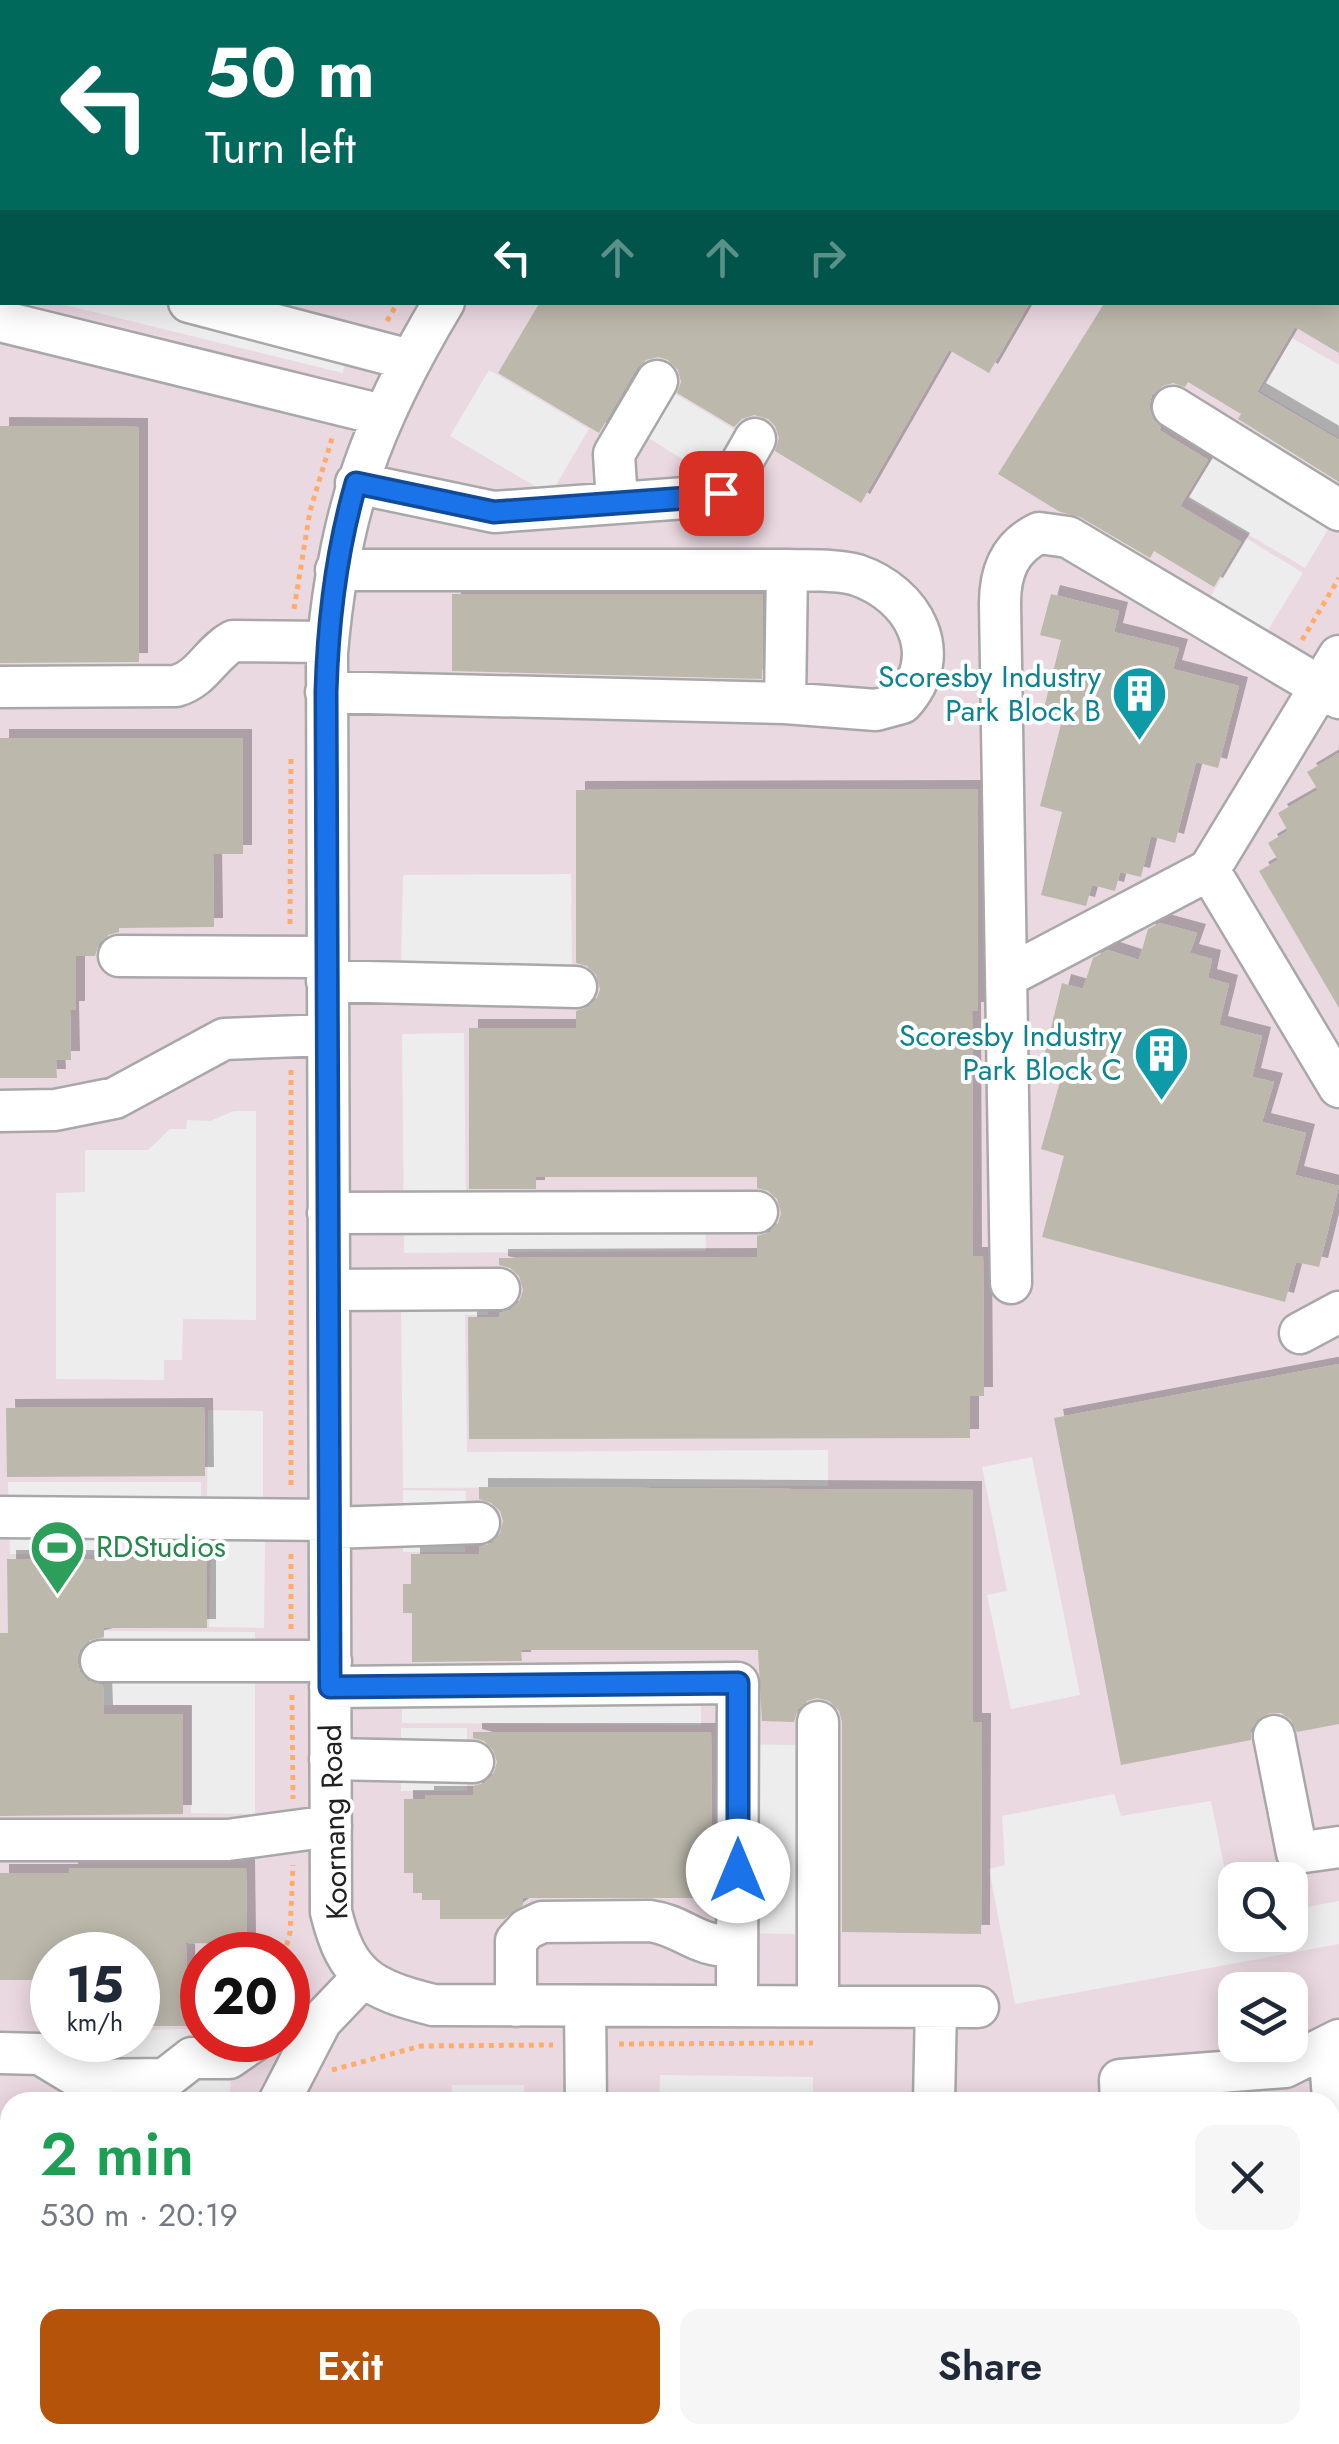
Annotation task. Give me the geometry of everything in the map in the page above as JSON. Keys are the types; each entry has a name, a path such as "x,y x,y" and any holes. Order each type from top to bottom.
{"street":[{"path":"200,305 410,360"},
{"name":"Koornang Road","path":"363,1977 352,1968 339,1944 331,1912 328,642 336,570 356,483 382,415 442,305"},
{"path":"0,321 382,415"},
{"path":"617,503 614,454 656,381"},
{"path":"1172,407 1339,510"},
{"path":"356,483 481,511 714,496 721,493 755,439"},
{"path":"1006,977 1208,870 1333,680 1068,538 1039,533 1016,546 1004,572 1000,603 1006,977 1011,1283"},
{"path":"326,692 786,702 890,708 910,694 922,660 916,620 907,607 886,588 854,574 787,570 336,570"},
{"path":"786,702 787,570"},
{"path":"0,688 176,686 198,676 223,646 233,641 328,642"},
{"path":"1208,870 1339,1087"},
{"path":"119,956 576,986"},
{"path":"0,1112 55,1110 114,1098 224,1039 328,1034"},
{"path":"328,1213 757,1212"},
{"path":"329,1290 499,1289"},
{"path":"1300,1333 1339,1312"},
{"path":"0,1517 479,1524"},
{"path":"102,1661 331,1674 738,1683 737,2006"},
{"path":"818,1722 818,2006"},
{"path":"1274,1736 1297,1853 1339,1847"},
{"path":"330,1759 473,1762"},
{"path":"0,1840 228,1840 331,1826"},
{"path":"516,2006 516,1941 527,1928 542,1922 650,1921 708,1946 737,1946"},
{"path":"310,2017 363,1977 373,1986 433,2006 978,2007"},
{"path":"585,2006 586,2092"},
{"path":"934,2092 936,2007"},
{"path":"1121,2092 1120,2080 1285,2067 1334,2043 1336,2092"},
{"path":"0,2054 40,2054 84,2080 165,2079 187,2062"},
{"path":"282,2092 292,2062"}],"path":[{"path":"1296,650 1339,578"}],"shaded area":[{"path":"0,305 1339,305 1339,2092 0,2092"},
{"path":"65,305 266,305 349,340 343,373"},
{"path":"1292,338 1339,365 1339,438 1260,391"},
{"path":"489,370 589,429 550,495 450,436"},
{"path":"672,392 737,431 710,476 645,436"},
{"path":"1213,457 1330,526 1305,568 1188,499"},
{"path":"1246,538 1303,573 1266,633 1209,599"},
{"path":"571,874 572,969 401,964 403,875"},
{"path":"464,1033 466,1207 705,1205 706,1251 404,1253 402,1034"},
{"path":"234,1111 256,1111 256,1320 183,1319 182,1360 164,1360 164,1380 56,1379 56,1193 85,1192 85,1150 148,1150 170,1129 186,1129 187,1120 210,1121"},
{"path":"401,1306 488,1306 488,1315 465,1315 467,1452 828,1450 828,1486 403,1488"},
{"path":"208,1410 263,1411 263,1498 207,1498"},
{"path":"1032,1457 1080,1695 1011,1709 987,1595 1007,1591 982,1467"},
{"path":"8,1482 201,1482 202,1556 10,1554"},
{"path":"403,1490 466,1491 465,1552 403,1552"},
{"path":"211,1539 265,1540 264,1628 209,1627"},
{"path":"104,1631 255,1632 255,1814 191,1813 191,1705 104,1705"},
{"path":"402,1677 701,1679 701,1725 402,1723"},
{"path":"401,1728 467,1728 467,1791 401,1791"},
{"path":"732,1744 795,1745 795,1934 731,1933"},
{"path":"1114,1794 1121,1816 1211,1801 1223,1862 1218,1862 1218,1952 1296,1952 1015,2004 989,1869 1005,1865 1002,1816"},
{"path":"1339,1901 1339,1944 1308,1950 1308,1907"},
{"path":"180,2029 180,2062 222,2062 231,2072 230,2092 80,2092 80,2062 160,2062 160,2030"},
{"path":"660,2075 813,2077 813,2092 659,2092"},
{"path":"452,2085 524,2085 524,2092 452,2092"}],"building":[{"path":"538,305 1028,305 989,373 949,350 861,503 775,451 779,438 768,419 754,415 734,427 677,393 681,382 678,370 668,360 646,360 637,368 599,433 498,373"},
{"path":"1103,305 1339,305 1339,353 1295,327 1257,392 1339,440 1339,482 1238,419 1241,414 1188,382 1185,387 1173,383 1163,386 1152,395 1149,407 1161,427 1159,430 1208,460 1180,506 1241,542 1214,587 1154,551 1150,558 1080,517 1060,512 998,474"},
{"path":"0,426 139,427 139,662 0,663"},
{"path":"452,594 763,594 762,679 452,671"},
{"name":"Scoresby Industry Park Block B","path":"1051,594 1119,611 1114,632 1179,648 1173,669 1239,686 1218,768 1196,762 1175,843 1151,836 1141,877 1120,872 1115,891 1092,885 1086,906 1041,895 1062,812 1040,806 1061,724 1041,720 1061,640 1040,635"},
{"path":"0,738 243,738 243,854 213,854 214,927 119,928 119,932 99,943 95,956 76,956 76,1010 70,1010 71,1060 56,1060 57,1078 0,1078"},
{"path":"1339,753 1339,1008 1259,871 1278,860 1268,843 1288,831 1278,813 1318,790 1307,772"},
{"path":"978,789 978,1011 972,1011 973,1256 983,1256 984,1396 970,1396 970,1438 469,1439 468,1317 499,1317 499,1313 519,1302 523,1290 519,1276 499,1265 499,1258 757,1257 757,1236 770,1232 781,1213 777,1199 757,1188 757,1177 536,1177 536,1189 469,1189 469,1028 576,1028 576,1011 588,1007 600,989 596,975 587,966 576,963 576,790"},
{"name":"Scoresby Industry Park Block C","path":"1160,923 1197,933 1190,953 1212,959 1208,978 1229,984 1219,1025 1262,1036 1252,1077 1274,1082 1262,1122 1306,1133 1295,1175 1339,1186 1319,1267 1296,1262 1285,1302 1042,1237 1064,1156 1041,1149 1063,1071 1042,1065 1062,983 1083,989 1093,958 1108,950 1139,960 1148,929"},
{"path":"1339,1364 1339,1724 1297,1732 1291,1720 1281,1713 1270,1713 1258,1719 1251,1729 1251,1740 1121,1765 1054,1418"},
{"path":"204,1407 205,1476 7,1477 6,1408"},
{"path":"479,1487 973,1490 973,1722 982,1722 981,1934 842,1932 839,1711 829,1701 817,1698 798,1709 794,1722 762,1721 758,1650 521,1650 522,1661 412,1662 412,1613 403,1613 403,1584 411,1584 411,1554 479,1554 479,1547 492,1543 503,1521 500,1511 479,1499"},
{"path":"7,1559 207,1559 207,1628 104,1628 104,1637 88,1641 77,1660 88,1681 103,1685 104,1714 183,1714 183,1814 0,1816 0,1633 8,1633"},
{"path":"473,1732 711,1732 712,1898 523,1898 523,1905 504,1919 440,1919 440,1900 422,1900 422,1893 413,1893 413,1873 404,1873 404,1799 473,1795 473,1786 493,1775 497,1762 493,1750 484,1741 473,1738"},
{"path":"70,1868 246,1868 247,1932 180,1932 180,2026 160,2026 160,1932 30,1932 30,1980 0,1980 0,1873 69,1873"}],"place":[{"name":"Scoresby Industry Park Block B","path":"1140,743"},
{"name":"Scoresby Industry Park Block C","path":"1161,1102"},
{"name":"RDStudios","path":"57,1596"}],"route":[{"path":"721,493 494,512 356,483 339,548 326,692 330,1687 738,1683 738,1871"}]}
